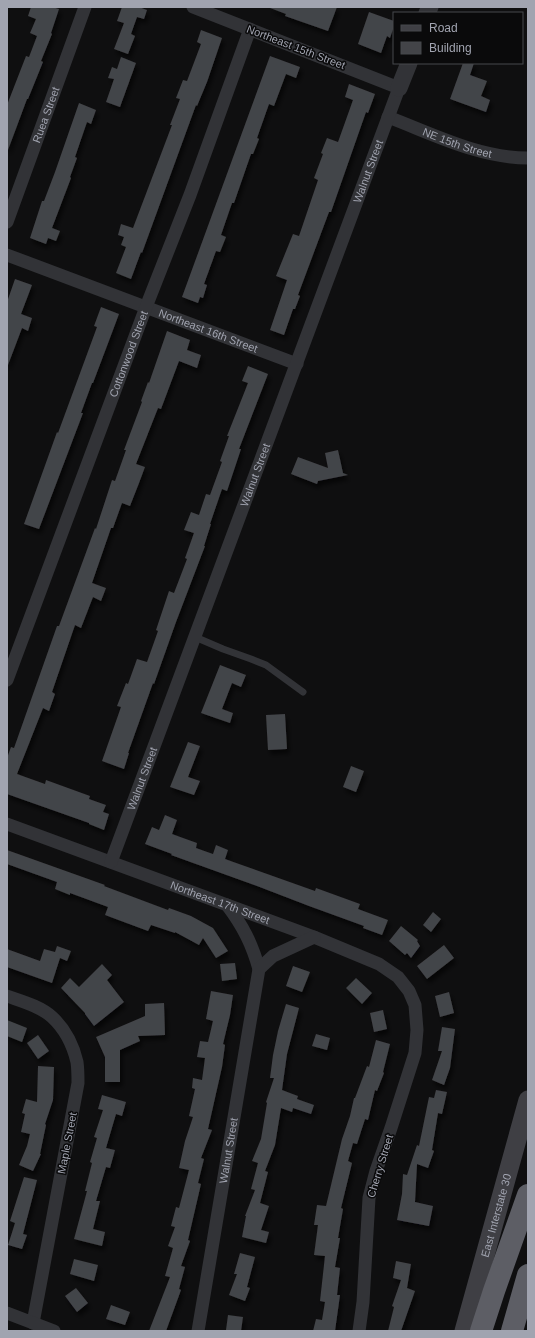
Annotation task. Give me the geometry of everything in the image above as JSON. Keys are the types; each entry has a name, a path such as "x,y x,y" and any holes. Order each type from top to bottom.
{"highway":[{"path":"481,1331 528,1195"},
{"path":"512,1331 528,1275"}],"main road":[{"name":"East Interstate 30","path":"464,1331 528,1100"}],"street":[{"name":"Ruea Street","path":"7,222 85,7"},
{"name":"Northeast 15th Street","path":"193,7 399,88"},
{"name":"Cottonwood Street","path":"7,680 146,307 190,195 250,29"},
{"path":"399,88 409,64"},
{"name":"Walnut Street","path":"111,862 399,88"},
{"name":"NE 15th Street","path":"388,117 462,146 493,154 528,158"},
{"name":"Northeast 16th Street","path":"7,255 297,364"},
{"name":"Northeast 17th Street","path":"7,824 314,937 379,964 398,977 410,991 415,1005"},
{"name":"Walnut Street","path":"198,1331 259,969 241,924 227,905"},
{"path":"259,969 273,956 314,937"},
{"name":"Maple Street","path":"7,996 35,1006 51,1016 63,1030 71,1045 77,1063 78,1083 33,1323"},
{"name":"Cherry Street","path":"359,1331 363,1302 365,1242 369,1198 376,1171 392,1128 415,1053 417,1030 415,1005"},
{"path":"7,1313 54,1331"}],"lane":[{"path":"195,637 266,665 303,692"}],"building":[{"path":"31,7 52,7 59,9 51,33 52,34 41,61 43,62 8,150 7,105 26,56 29,57 37,36 30,33 36,19 28,16"},
{"path":"122,7 139,7 147,10 144,19 137,17 131,34 135,36 128,54 114,49 124,23 117,21"},
{"path":"270,7 337,7 328,31 285,16 286,14"},
{"path":"369,12 393,21 393,29 390,38 387,36 381,53 358,44"},
{"path":"201,30 222,38 207,82 197,106 196,105 142,253 141,252 131,279 116,273 126,247 121,245 124,237 118,235 121,224 133,228 172,125 170,125 180,99 176,98 183,80 187,81 201,44 197,42"},
{"path":"270,56 300,67 296,78 286,74 274,106 269,104 257,138 259,139 253,154 251,154 221,235 226,237 220,252 216,251 204,284 207,285 203,298 200,297 198,303 182,297"},
{"path":"121,57 136,63 120,107 106,102 114,79 108,78 112,67 117,69"},
{"path":"463,64 474,64 470,75 487,81 481,96 490,100 486,112 450,99"},
{"path":"349,84 375,94 368,113 366,112 331,212 329,212 298,295 300,296 295,309 293,309 284,335 270,330 287,280 276,276 293,234 299,236 318,180 314,178 327,138 338,142 353,100 345,97"},
{"path":"79,103 96,110 91,124 87,122 75,157 77,158 70,177 71,178 52,228 60,231 56,241 48,238 46,244 30,238 42,201 44,201 55,172"},
{"path":"15,279 32,285 21,314 32,318 28,331 22,328 7,365 7,302"},
{"path":"101,307 119,314 92,383 81,413 83,413 39,529 24,524 97,327 94,326"},
{"path":"167,331 190,340 187,350 201,355 197,368 179,361 161,409 158,408 136,464 145,467 139,483 130,506 122,503 113,528 111,528 92,583 106,588 101,601 93,597 81,628 75,625 52,692 55,694 49,711 43,708 17,774 45,784 46,780 90,796 89,799 106,805 103,812 109,814 104,830 89,823 7,794 7,758 11,747 14,748 57,626 59,626 95,528 96,529 112,480 115,481 126,450 124,450"},
{"path":"248,366 268,374 239,449 241,449 227,491 222,489 210,524 205,546 154,684 153,683 128,753 124,769 102,761 121,707 117,706 126,683 128,684 137,659 147,662 158,631 156,630 169,591 174,593 187,559 185,558 194,533 184,530 191,512 199,515 206,494 210,495 222,462 220,461 229,436 227,436 248,383 242,381"},
{"path":"338,450 343,473 348,475 318,481 317,484 291,474 298,457 328,468 325,453"},
{"path":"220,665 246,675 241,687 232,683 222,709 233,713 230,723 201,713"},
{"path":"285,714 287,749 268,750 266,715"},
{"path":"188,742 200,746 188,777 200,781 194,795 170,787"},
{"path":"351,766 364,771 356,792 343,787"},
{"path":"165,815 177,820 172,834 197,843 196,848 213,854 216,845 228,850 225,859 315,891 316,888 360,904 358,909 388,920 382,935 363,928 364,926 145,844 152,827 159,830"},
{"path":"7,850 105,885 104,886 168,910 169,908 191,916 213,928 228,951 216,958 203,938 199,945 175,932 151,925 148,931 105,915 108,907 55,889 57,882 7,864"},
{"path":"433,912 441,919 431,932 423,925"},
{"path":"401,926 418,940 417,941 420,946 411,958 407,953 405,955 389,941"},
{"path":"444,945 454,958 427,979 417,966"},
{"path":"57,946 71,951 67,961 60,958 52,983 7,967 7,949 40,961 44,949 55,952"},
{"path":"235,963 237,979 222,981 220,964"},
{"path":"102,964 112,975 107,980 124,1002 94,1026 85,1013 61,988 70,978 79,987"},
{"path":"293,966 310,972 302,992 286,986"},
{"path":"356,978 372,993 362,1004 346,988"},
{"path":"211,991 233,995 223,1044 225,1045 222,1067 208,1129 212,1130 201,1158 204,1159 198,1183 201,1184 188,1240 190,1241 181,1266 185,1267 179,1289 181,1290 166,1331 149,1331 170,1277 165,1276 173,1248 168,1246 175,1227 171,1226 176,1207 179,1208 189,1170 179,1168 185,1141 193,1117 189,1116 195,1089 192,1088 193,1078 202,1080 205,1058 197,1057 200,1041 208,1042 213,1021 206,1019"},
{"path":"449,992 454,1013 440,1017 435,996"},
{"path":"164,1003 165,1035 138,1036 140,1041 120,1050 120,1082 105,1082 105,1057 96,1037 145,1016 145,1004"},
{"path":"286,1004 299,1008 287,1054 282,1090 298,1096 297,1099 314,1105 311,1114 293,1108 292,1112 281,1108 275,1145 265,1171 268,1172 260,1203 269,1206 261,1230 269,1232 266,1243 242,1237 245,1216 255,1190 251,1189 258,1163 252,1161 261,1139 266,1102 274,1078 270,1078 273,1055"},
{"path":"383,1010 387,1029 374,1032 370,1013"},
{"path":"7,1020 27,1028 22,1042 7,1036"},
{"path":"442,1027 455,1029 450,1068 444,1085 432,1080 442,1051 438,1051"},
{"path":"316,1034 330,1038 327,1050 312,1046"},
{"path":"38,1035 49,1051 38,1059 27,1043"},
{"path":"376,1040 390,1044 384,1073 377,1091 375,1090 368,1120 365,1119 357,1144 353,1143 348,1161 352,1163 341,1208 343,1209 335,1267 340,1268 337,1295 340,1295 335,1331 313,1331 316,1319 322,1320 325,1302 320,1301 325,1256 314,1255 318,1225 314,1225 317,1205 326,1206 342,1139 350,1116 354,1098 367,1066 369,1067"},
{"path":"38,1066 54,1067 53,1100 45,1124 41,1154 33,1171 19,1165 30,1134 21,1132 25,1114 22,1113 26,1099 37,1102"},
{"path":"436,1090 447,1092 442,1114 438,1113 432,1150 434,1151 428,1168 417,1164 415,1202 433,1206 429,1226 397,1220 402,1194 403,1174 407,1175 417,1145 419,1146 429,1097 434,1098"},
{"path":"102,1095 126,1102 122,1116 116,1114 106,1148 115,1150 110,1168 106,1167 96,1201 100,1201 93,1229 105,1232 102,1246 74,1239 87,1191 85,1191 92,1163 90,1162 97,1138 94,1137 103,1110 98,1109"},
{"path":"24,1177 37,1180 23,1234 27,1235 22,1249 8,1245 15,1223 10,1221"},
{"path":"240,1253 255,1257 247,1287 250,1288 245,1301 229,1295 237,1274 234,1274"},
{"path":"74,1259 98,1265 94,1281 70,1274"},
{"path":"396,1261 411,1264 407,1288 415,1291 401,1331 388,1331 394,1307 392,1306 401,1280 393,1278"},
{"path":"76,1288 88,1303 77,1312 65,1296"},
{"path":"111,1305 130,1312 125,1325 106,1319"},
{"path":"228,1315 243,1317 241,1331 226,1330"}]}
